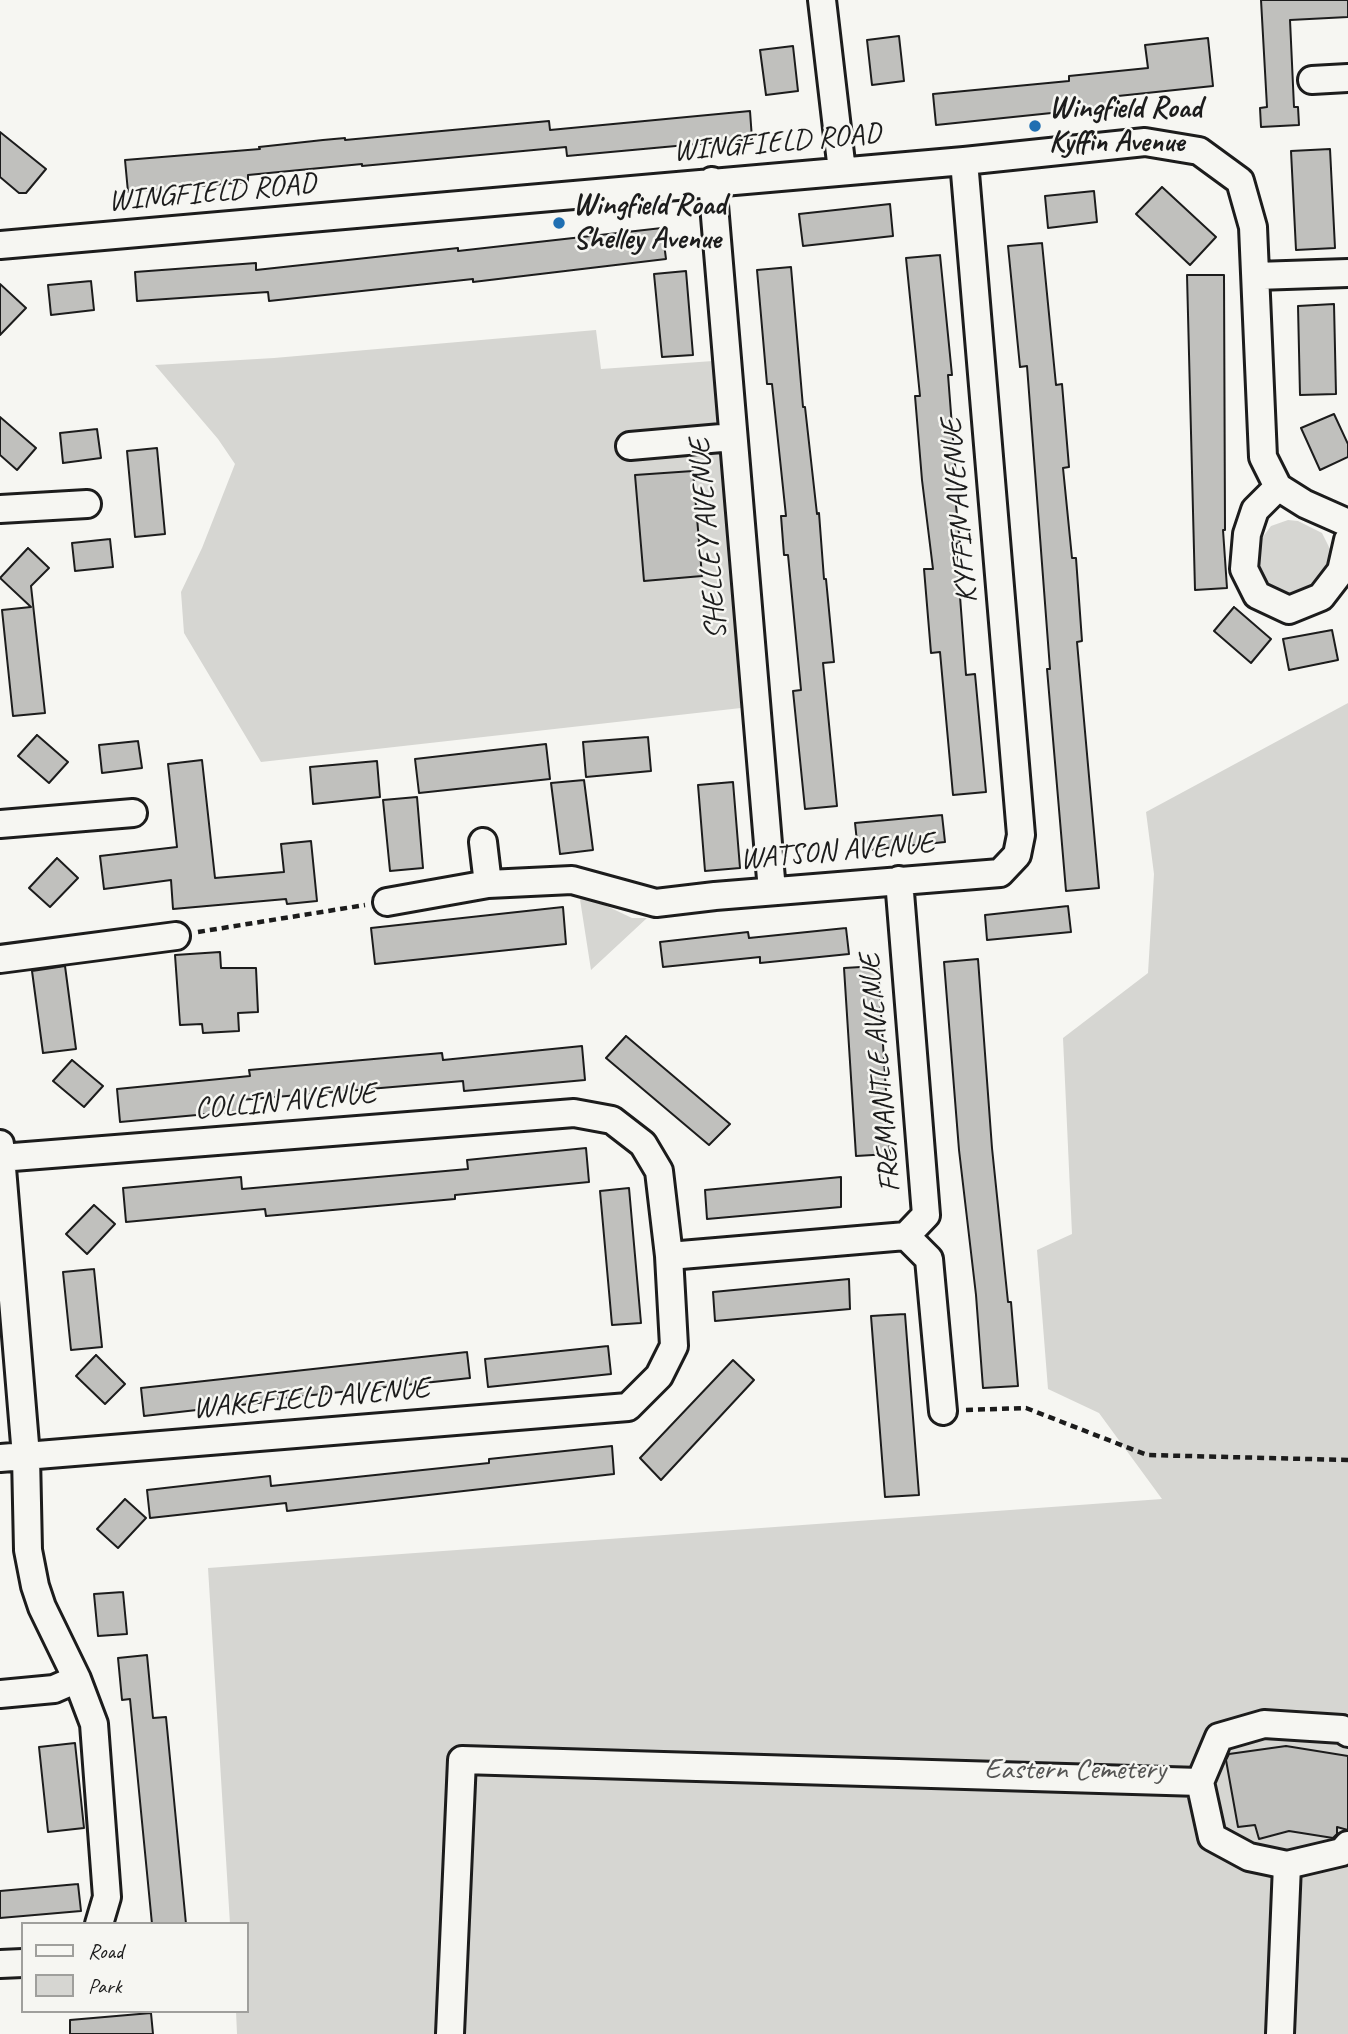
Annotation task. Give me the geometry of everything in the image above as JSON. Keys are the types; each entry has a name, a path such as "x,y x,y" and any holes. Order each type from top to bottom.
{"street":[{"path":"822,0 842,171"},
{"path":"1312,80 1348,78"},
{"name":"WINGFIELD ROAD","path":"0,245 964,161 1144,142 1199,151 1240,181 1253,228 1263,457 1278,487"},
{"name":"KYFFIN AVENUE","path":"964,161 1021,835 1017,855"},
{"name":"SHELLEY AVENUE","path":"712,181 772,891"},
{"path":"1256,276 1348,273"},
{"path":"630,446 733,437"},
{"path":"1348,523 1305,504 1278,487 1255,510 1247,534 1244,569 1257,595 1289,610 1321,597 1341,571 1348,540"},
{"path":"0,509 87,504"},
{"path":"0,824 133,813"},
{"path":"387,902 488,884 483,842"},
{"name":"WATSON AVENUE","path":"488,884 572,880 656,903 1000,873 1017,855"},
{"name":"FREMANTLE AVENUE","path":"899,880 926,1215 906,1236 929,1259 943,1410"},
{"path":"0,959 176,936"},
{"name":"COLLIN AVENUE","path":"0,1153 574,1113 612,1120 643,1144 659,1171 669,1256 674,1346 659,1376 628,1407"},
{"path":"0,1153 13,1457 35,1586 94,1724 107,1897 100,1922"},
{"path":"669,1256 906,1236"},
{"name":"WAKEFIELD AVENUE","path":"13,1457 628,1407"},
{"path":"0,1694 54,1689 77,1679"},
{"path":"1346,1728 1264,1724 1219,1737 1200,1782 1212,1837 1248,1857 1287,1865 1342,1852 1348,1845"},
{"path":"450,2034 463,1760 1200,1782"},
{"path":"1280,2034 1287,1865"},
{"path":"0,1964 21,1963"}],"path":[{"path":"176,936 387,902"},
{"path":"943,1410 1026,1408 1147,1455 1348,1460"}],"green space":[{"path":"596,330 601,369 713,361 741,708 261,762 184,633 181,592 202,548 235,464 218,439 155,365 274,358"},
{"path":"1288,520 1298,521 1322,533 1330,549 1330,559 1324,579 1308,596 1274,599 1258,571 1259,542 1271,526"},
{"name":"Eastern Cemetery","path":"1348,703 1348,2034 237,2034 236,2013 248,2013 248,1922 230,1922 208,1568 1162,1499 1099,1413 1048,1389 1037,1250 1072,1234 1063,1038 1148,973 1154,874 1146,812"},
{"path":"579,893 632,918 647,918 591,970"}],"building":[{"path":"1261,0 1348,0 1348,17 1290,20 1294,107 1298,107 1299,125 1261,127 1260,108 1267,107"},
{"path":"899,36 904,81 872,85 867,40"},
{"path":"1208,38 1213,86 1118,96 1119,106 936,125 933,94 1069,81 1069,76 1148,68 1145,45"},
{"path":"793,46 798,91 766,95 760,50"},
{"path":"750,111 752,139 567,156 566,147 362,164 248,175 248,182 128,192 125,160 549,121 550,130"},
{"path":"0,132 46,169 26,193 19,193 0,177"},
{"path":"1330,149 1335,248 1296,250 1291,151"},
{"path":"1162,187 1216,237 1190,265 1136,214"},
{"path":"1094,191 1097,222 1048,228 1045,196"},
{"path":"890,204 893,236 803,246 799,214"},
{"path":"662,228 666,259 473,282 473,279 269,301 268,292 137,301 135,272 256,263 256,270"},
{"path":"1042,243 1056,385 1062,384 1069,467 1063,468 1072,558 1076,558 1082,641 1077,642 1099,888 1066,891 1047,669 1050,669 1027,366 1020,367 1008,246"},
{"path":"940,255 952,375 948,375 956,477 953,477 960,543 956,544 966,675 975,674 986,792 953,795 940,652 931,653 924,569 933,569 922,480 915,396 920,396 906,258"},
{"path":"791,267 803,407 817,514 819,513 834,662 823,663 837,806 805,809 793,691 801,690 788,555 784,555 781,516 786,516 772,384 767,384 757,270"},
{"path":"686,271 693,355 662,357 654,274"},
{"path":"1187,275 1224,275 1223,530 1227,588 1195,590"},
{"path":"91,281 94,310 51,315 48,285"},
{"path":"0,284 26,308 0,335"},
{"path":"1334,304 1336,394 1300,395 1298,306"},
{"path":"1334,414 1348,444 1348,457 1320,470 1301,428"},
{"path":"0,417 36,448 17,470 0,455"},
{"path":"97,429 101,458 63,463 60,433"},
{"path":"157,448 165,534 135,537 127,451"},
{"path":"693,471 702,576 644,581 635,475"},
{"path":"110,539 113,567 75,571 72,543"},
{"path":"28,548 49,568 31,586 45,713 13,716 2,610 31,607 0,578"},
{"path":"1234,607 1271,639 1251,663 1214,631"},
{"path":"1332,630 1338,660 1289,670 1283,639"},
{"path":"37,735 68,762 49,783 18,756"},
{"path":"648,737 651,771 586,777 583,742"},
{"path":"138,741 142,768 102,773 99,745"},
{"path":"546,744 550,779 419,793 415,759"},
{"path":"202,760 215,878 284,872 281,844 311,841 317,901 287,904 286,899 173,909 171,880 104,889 100,856 177,847 168,764"},
{"path":"377,761 380,797 313,804 310,767"},
{"path":"584,780 593,850 560,854 551,783"},
{"path":"733,782 740,868 705,871 698,785"},
{"path":"417,797 423,868 390,871 383,800"},
{"path":"942,815 945,842 858,851 855,823"},
{"path":"57,858 78,878 50,907 29,888"},
{"path":"1068,906 1071,932 987,940 985,915"},
{"path":"563,907 566,944 375,964 371,928"},
{"path":"846,928 849,954 760,963 760,957 663,967 660,942 748,932 749,938"},
{"path":"220,952 221,968 256,968 258,1012 238,1013 239,1031 203,1033 202,1024 180,1025 175,955"},
{"path":"978,959 992,1148 1008,1302 1011,1302 1018,1386 983,1388 976,1295 959,1150 944,962"},
{"path":"65,966 76,1049 43,1053 32,971"},
{"path":"878,966 890,1154 856,1156 844,968"},
{"path":"626,1036 730,1124 709,1145 606,1058"},
{"path":"582,1046 585,1080 464,1091 463,1081 240,1100 241,1111 120,1122 117,1089 250,1076 249,1070 442,1053 443,1060"},
{"path":"72,1060 103,1086 84,1107 53,1081"},
{"path":"586,1148 589,1182 455,1195 455,1199 266,1216 265,1209 126,1222 123,1188 241,1177 242,1189 468,1169 467,1160"},
{"path":"841,1177 841,1207 707,1219 705,1190"},
{"path":"629,1188 641,1323 612,1325 600,1191"},
{"path":"94,1205 115,1224 87,1254 66,1234"},
{"path":"94,1269 102,1347 71,1350 63,1272"},
{"path":"849,1279 850,1309 715,1321 713,1292"},
{"path":"905,1314 919,1495 885,1497 871,1316"},
{"path":"608,1346 611,1374 488,1387 485,1359"},
{"path":"467,1352 470,1378 144,1416 141,1388"},
{"path":"96,1355 125,1384 105,1404 76,1376"},
{"path":"733,1360 754,1380 661,1480 640,1458"},
{"path":"612,1446 614,1474 287,1511 286,1503 150,1518 147,1490 270,1476 271,1486 489,1463 489,1459"},
{"path":"125,1499 146,1518 118,1548 97,1529"},
{"path":"123,1592 127,1634 98,1636 94,1594"},
{"path":"147,1655 153,1718 166,1717 186,1922 152,1922 130,1699 122,1700 118,1658"},
{"path":"75,1743 84,1828 48,1832 39,1747"},
{"path":"1286,1746 1348,1756 1348,1830 1337,1827 1337,1834 1333,1838 1289,1831 1259,1839 1255,1825 1238,1827 1226,1760 1229,1754"},
{"path":"78,1884 81,1911 0,1918 0,1891"},
{"path":"151,2013 153,2034 70,2034 70,2020"}],"place":[{"name":"Wingfield Road Kyffin Avenue","path":"1035,126"},
{"name":"Wingfield Road Shelley Avenue","path":"559,223"}]}
